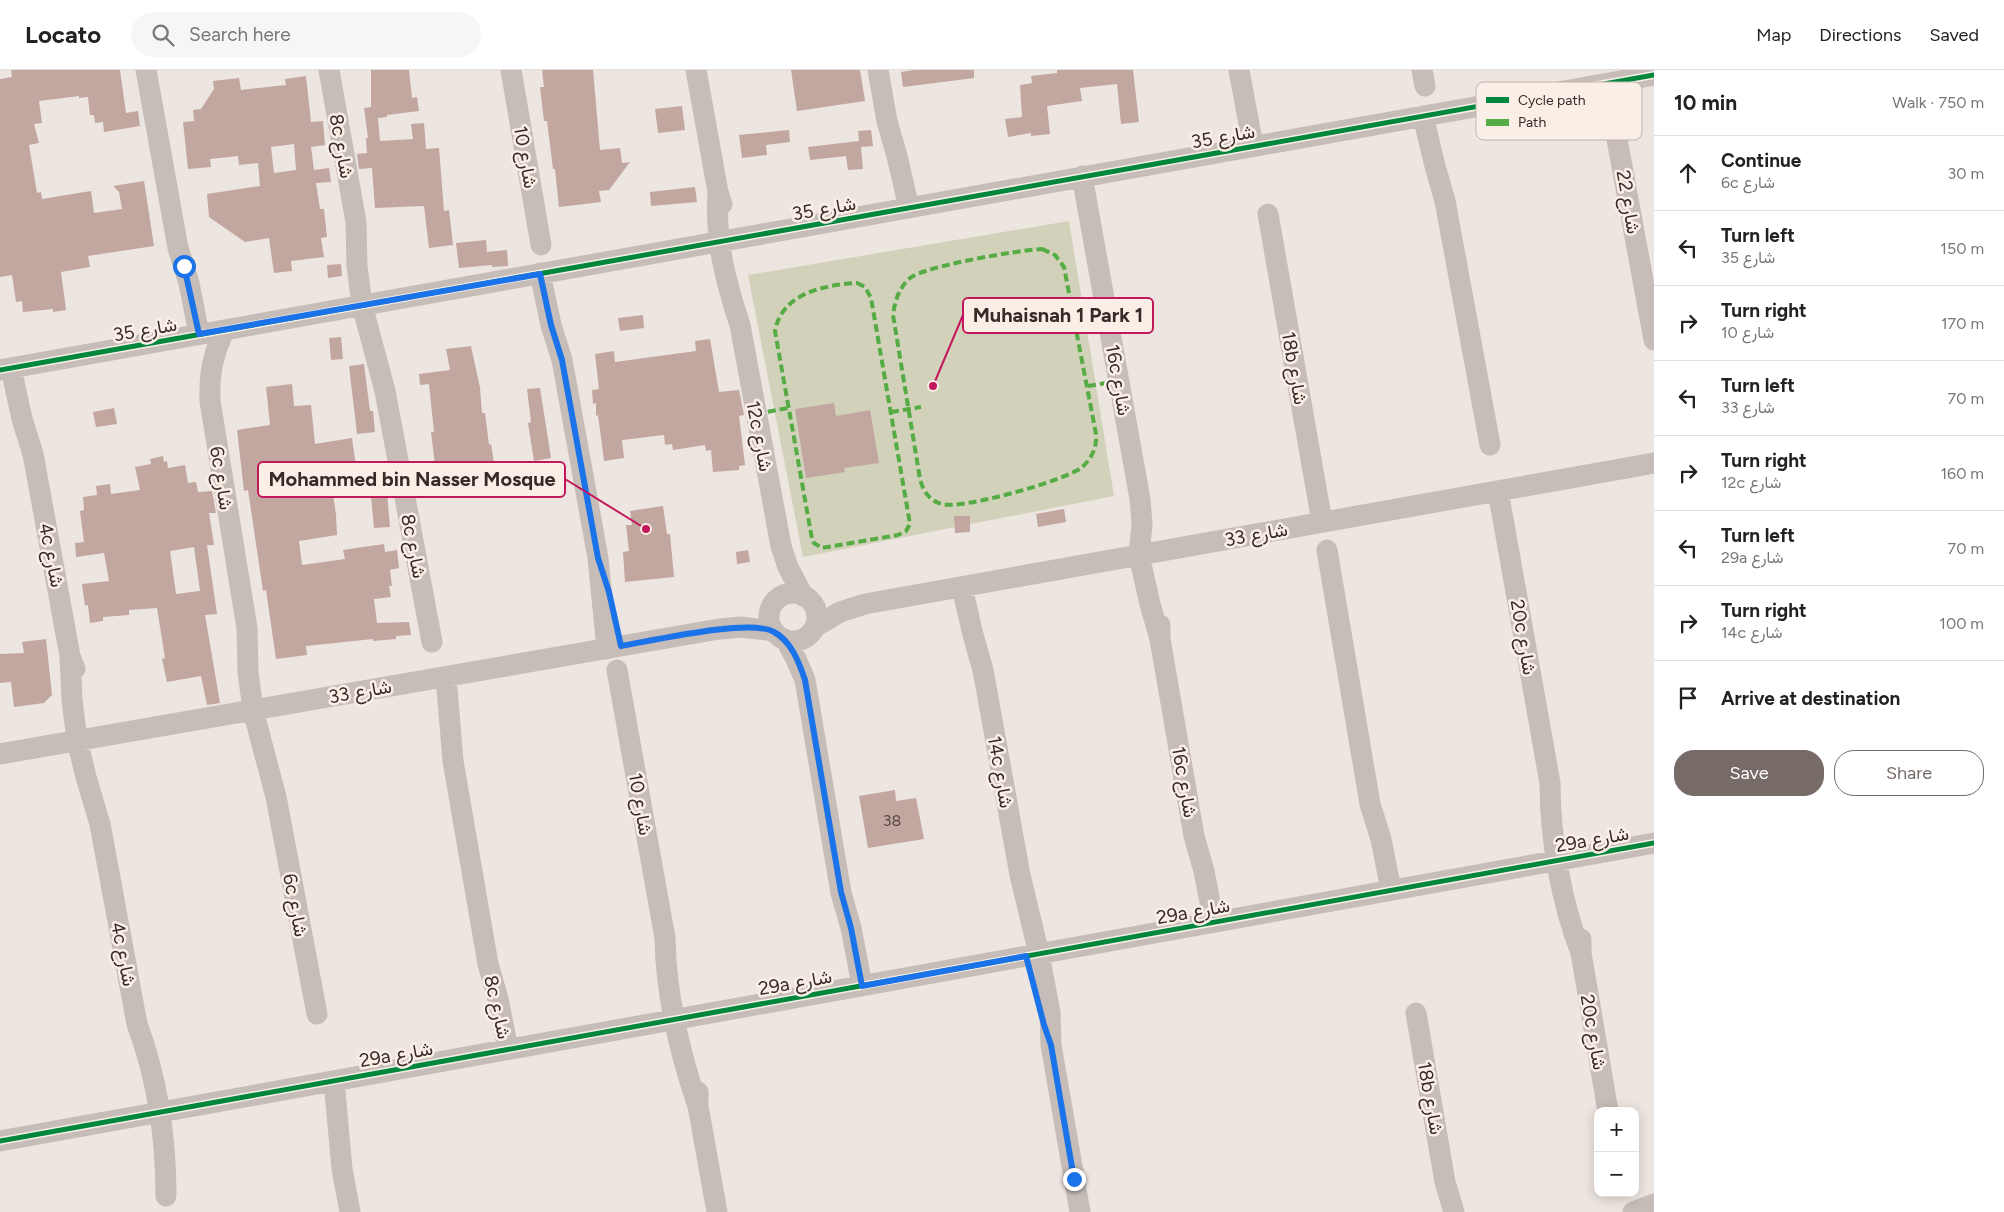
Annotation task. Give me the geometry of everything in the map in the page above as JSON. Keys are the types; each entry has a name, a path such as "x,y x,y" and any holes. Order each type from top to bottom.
{"street":[{"path":"146,70 178,248 189,283 192,336"},
{"name":"8c شارع","path":"329,70 356,222 366,251 369,304 383,344 385,391 432,642"},
{"name":"شارع 10","path":"511,70 541,245"},
{"name":"12c شارع","path":"696,70 718,192 726,215 725,241 781,546 782,567 774,604"},
{"path":"878,70 887,121 897,156 901,209"},
{"path":"1239,70 1253,146"},
{"name":"شارع 35","path":"1581,82 1608,76 1654,75"},
{"name":"شارع 35","path":"12,368 1430,115 1476,105"},
{"path":"1430,115 1443,164 1445,201 1490,445"},
{"name":"شارع 22","path":"1617,140 1654,340"},
{"name":"16c شارع","path":"1082,176 1140,499 1150,604 1160,639 1207,923"},
{"name":"18b شارع","path":"1268,214 1322,522"},
{"path":"547,272 614,648"},
{"name":"6c شارع","path":"225,330 213,356 210,378 210,401 247,628 248,672 260,709 317,1014"},
{"name":"4c شارع","path":"12,368 33,454 70,656 71,692 84,739 86,777 100,824 138,1024 138,1068 151,1114 168,1204"},
{"name":"شارع 33","path":"813,630 831,616 859,605 1654,463"},
{"name":"20c شارع","path":"1498,491 1550,782 1551,820 1563,859 1571,922 1581,953 1607,1107"},
{"name":"12c شارع","path":"781,546 788,567 806,598"},
{"path":"1327,550 1384,892"},
{"name":"14c شارع","path":"969,586 972,635 983,670 1020,875 1021,905 1033,955 1044,1025 1051,1045 1080,1212"},
{"path":"805,680 816,613 806,598 794,593 786,594 774,604 769,617 796,659 805,680 841,892 842,929 855,987"},
{"name":"شارع 33","path":"806,598 829,604 859,605"},
{"name":"شارع 33","path":"0,754 719,629 740,623 774,604"},
{"name":"شارع 33","path":"719,629 741,628 779,635"},
{"path":"779,635 799,640 813,630"},
{"name":"شارع 10","path":"617,670 665,938 668,982 680,1018 683,1060 698,1106 717,1212"},
{"name":"8c شارع","path":"439,678 443,726 454,761 501,1051"},
{"name":"29a شارع","path":"0,1141 1654,843"},
{"name":"18b شارع","path":"1416,1013 1445,1182 1454,1212"},
{"path":"327,1082 331,1134 342,1169 350,1212"},
{"name":"18b شارع","path":"1445,1182 1446,1212"},
{"path":"1633,1212 1654,1204"}],"green space":[{"path":"1069,221 1114,496 803,557 748,275"}],"building":[{"path":"11,70 120,70 126,113 138,111 140,126 104,132 103,122 95,123 94,115 90,115 88,97 79,98 79,96 39,101 42,123 34,124 39,143 29,145 37,193 41,192 42,199 91,191 94,213 122,209 119,192 113,186 144,181 154,246 88,256 90,267 61,272 66,310 53,312 53,309 23,312 22,301 16,302 12,275 0,277 0,79 12,77"},
{"path":"371,70 409,70 412,98 417,97 419,111 378,118 380,141 413,139 411,124 424,123 426,149 439,148 444,211 449,210 453,245 429,248 424,206 375,208 372,168 359,169 357,154 367,153 366,138 368,138 364,108 371,107"},
{"path":"542,70 593,70 600,150 620,148 622,163 630,162 609,190 599,191 601,202 559,207 547,121 544,121 540,87 544,87"},
{"path":"791,70 860,70 865,101 797,111"},
{"path":"914,70 974,70 974,78 903,87 901,72"},
{"path":"1057,70 1133,70 1139,122 1121,124 1117,84 1080,88 1082,101 1047,106 1050,134 1031,136 1031,133 1008,137 1005,119 1022,117 1020,85 1032,83 1031,76 1057,73"},
{"path":"306,76 311,122 323,121 325,145 311,147 314,170 329,168 331,182 316,183 320,209 324,209 327,237 321,238 324,257 291,261 292,271 274,273 269,238 245,242 209,217 207,194 260,186 258,163 239,165 238,156 210,159 211,167 188,169 183,122 194,121 193,110 201,109 214,89 213,81 239,78 241,90 286,85 285,79","holes":["294,144 296,170 274,173 271,147"]},
{"path":"682,106 685,130 658,133 655,109"},
{"path":"789,130 790,142 766,145 767,155 742,158 739,135"},
{"path":"871,130 873,146 861,147 863,169 848,170 846,156 810,160 808,147 859,141 858,131"},
{"path":"695,187 697,202 651,206 650,192"},
{"path":"486,240 487,252 507,250 508,266 492,267 492,265 459,268 456,243"},
{"path":"341,264 342,276 328,278 327,265"},
{"path":"643,315 644,328 620,331 618,318"},
{"path":"341,337 343,359 331,360 329,338"},
{"path":"710,339 719,392 739,390 744,415 739,416 745,465 739,466 739,470 713,472 711,450 706,451 705,445 673,450 672,444 665,445 664,435 622,440 624,458 604,461 598,415 596,416 596,403 593,404 592,390 599,389 595,354 614,351 615,362 696,351 695,341"},
{"path":"471,346 480,388 482,413 485,413 489,445 491,444 495,470 477,472 479,482 465,484 464,477 437,481 431,432 434,432 429,384 420,385 419,374 450,370 446,349"},
{"path":"364,364 370,411 373,411 375,432 357,434 349,366"},
{"path":"292,384 294,406 311,405 315,444 352,438 356,467 330,471 337,535 299,541 302,565 345,559 343,550 384,544 385,552 397,550 399,568 390,570 392,586 389,586 391,597 374,599 377,623 409,622 411,635 396,636 396,639 373,641 373,639 306,646 307,655 276,659 266,590 263,591 248,490 244,491 237,430 270,425 266,387"},
{"path":"540,388 551,458 534,461 528,423 531,422 527,389"},
{"path":"834,403 836,416 870,410 879,463 844,468 845,472 806,478 795,409"},
{"path":"114,408 117,424 96,427 93,412"},
{"path":"163,456 164,462 167,461 168,468 185,465 188,483 196,482 198,492 212,491 216,513 209,513 214,545 207,545 217,614 205,615 220,703 207,705 201,676 167,682 162,659 165,658 157,608 129,610 129,615 103,617 103,621 90,623 88,605 85,606 82,584 109,581 104,553 76,557 75,543 84,542 80,511 84,510 83,497 97,495 96,486 110,484 111,494 140,490 135,467 151,464 150,459","holes":["194,547 200,591 176,594 170,551"]},
{"path":"386,464 389,480 386,481 390,527 374,528 370,485 360,486 358,467"},
{"path":"663,506 667,534 670,534 674,577 625,582 623,552 629,551 626,525 632,525 630,511"},
{"path":"1064,509 1066,522 1038,527 1036,514"},
{"path":"954,516 970,516 970,532 955,533"},
{"path":"748,550 750,562 737,564 736,552"},
{"path":"46,639 52,695 44,703 14,707 11,682 0,683 0,654 24,653 22,642"},
{"path":"895,790 896,801 916,798 924,839 868,848 859,796"}],"marked path":[{"path":"1042,249 1055,255 1064,267 1096,434 1096,444 1093,452 1088,461 1071,474 1034,487 969,503 941,504 927,494 920,479 893,315 898,295 910,278 919,273 994,255 1042,249"},
{"path":"857,283 865,287 871,298 910,524 906,531 898,535 822,548 814,543 812,539 775,331 779,318 795,300 818,289 857,283"},
{"path":"1088,386 1119,381"},
{"path":"891,412 921,407"},
{"path":"756,414 788,408"}],"cycle path":[{"path":"1615,82 1654,75"},
{"path":"0,370 1476,107"},
{"path":"0,1141 1654,843"}],"place":[{"name":"Muhaisnah 1 Park 1","path":"933,386"},
{"name":"Mohammed bin Nasser Mosque","path":"646,529"}],"route":[{"path":"184,266 199,334 540,274 551,325 562,360 598,558 609,592 621,646 730,628 763,629 774,632 784,639 791,649 805,680 841,892 851,928 862,986 1026,956 1051,1045 1074,1179"}]}
